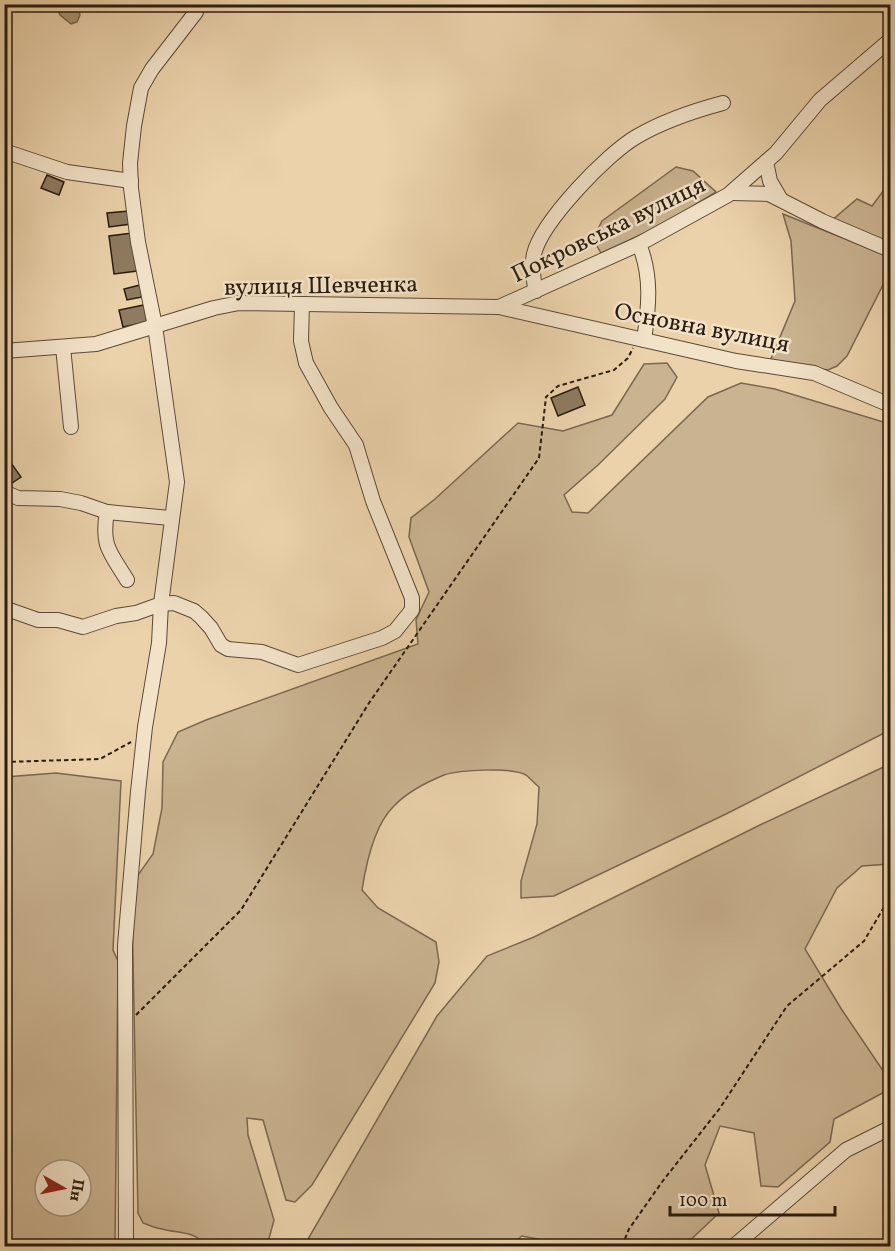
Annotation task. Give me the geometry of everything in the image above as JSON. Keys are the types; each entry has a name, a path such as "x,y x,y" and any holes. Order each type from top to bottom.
{"street":[{"path":"126,1246 125,945 144,735 159,643 160,604 170,518 177,482 155,326 138,242 130,181 130,163 141,88 152,69 196,12"},
{"name":"Покровська вулиця","path":"499,307 639,244 731,193 776,153 820,100 891,40"},
{"path":"536,291 532,265 534,252 563,206 592,174 634,138 656,126 723,103"},
{"path":"4,151 68,172 130,181"},
{"path":"766,162 770,181 780,198"},
{"path":"731,193 769,194 822,221 891,250"},
{"path":"639,244 647,263 650,303 640,339"},
{"name":"вулиця Шевченка","path":"4,351 96,344 214,308 239,303 499,307"},
{"path":"4,608 38,620 58,620 84,627 160,604 174,603 194,611 211,628 221,645 228,649 262,652 298,665 382,638 395,631 412,610 412,598 373,501 356,445 331,408 306,363 301,341 302,304"},
{"name":"Основна вулиця","path":"499,307 736,361 814,373 891,405"},
{"path":"63,347 71,428"},
{"path":"4,492 18,498 60,499 81,503 106,512 170,518"},
{"path":"106,512 105,542 126,580"},
{"path":"734,1246 846,1150 891,1128"}],"path":[{"path":"126,1025 241,910 369,703 539,458 546,397 558,386 614,370 628,358 640,339"},
{"path":"4,762 100,759 144,735"},
{"path":"622,1246 629,1229 662,1182 720,1108 787,1006 864,941 891,897"}],"shaded area":[{"path":"56,5 77,5 80,15 77,22 71,24 60,15"},
{"path":"676,167 693,171 716,192 662,225 601,253 593,239 602,221"},
{"path":"890,182 890,246 831,221 857,199 872,206"},
{"path":"783,214 890,257 890,271 847,356 837,366 828,370 770,361 795,301 791,241"},
{"path":"667,363 677,377 665,399 564,495 572,512 588,513 708,397 741,383 775,389 890,424 890,730 726,814 554,896 521,898 521,881 537,824 539,787 526,775 498,770 451,773 411,792 394,806 381,823 369,857 362,890 378,908 436,942 439,962 435,983 312,1185 295,1202 286,1200 263,1120 247,1118 248,1135 274,1220 267,1246 207,1246 197,1237 186,1233 159,1229 143,1223 138,1213 132,907 138,875 153,854 162,808 163,762 178,732 418,644 416,620 429,592 409,537 411,518 518,423 563,431 612,415 644,364"},
{"path":"890,764 890,864 862,866 837,888 805,949 842,1010 890,1081 890,1089 834,1119 830,1142 778,1187 761,1186 754,1133 720,1126 705,1165 719,1213 684,1246 555,1246 553,1242 522,1236 509,1246 304,1246 437,1016 487,956 534,937 762,824"},
{"path":"56,773 121,781 113,950 118,961 115,1246 5,1246 5,777"}],"building":[{"path":"47,175 64,182 59,195 41,188"},
{"path":"129,211 131,224 109,227 107,213"},
{"path":"132,233 137,271 114,274 109,236"},
{"path":"140,285 142,297 127,300 124,289"},
{"path":"144,305 147,322 123,327 119,310"},
{"path":"578,387 585,405 558,416 551,398"},
{"path":"11,463 21,477 9,485 4,479 4,468"}]}
